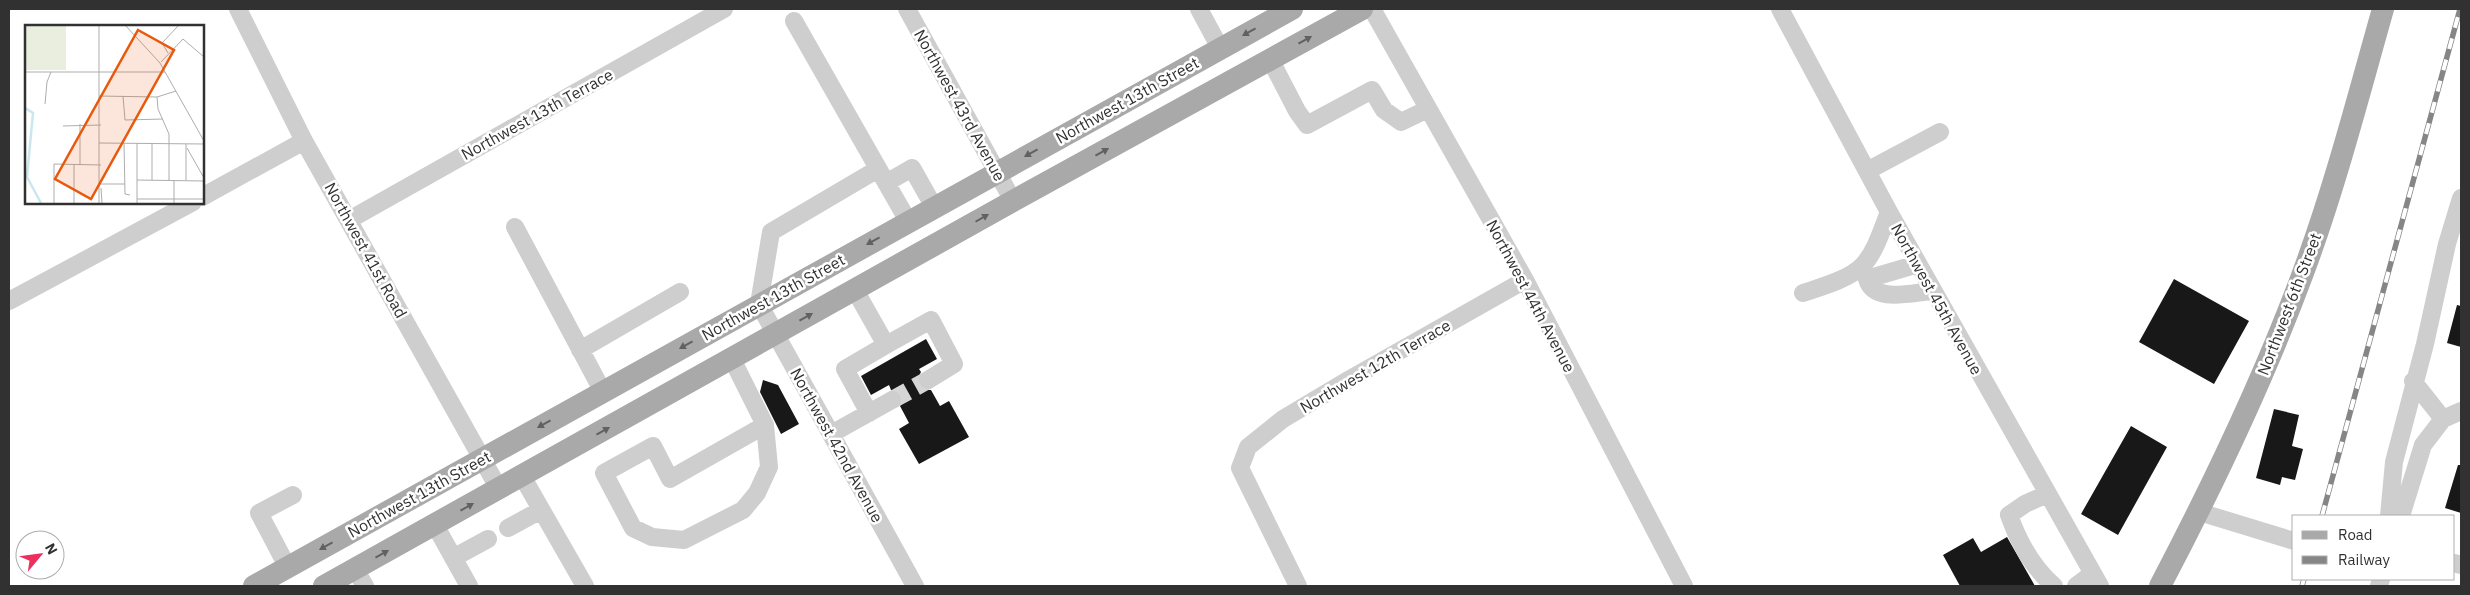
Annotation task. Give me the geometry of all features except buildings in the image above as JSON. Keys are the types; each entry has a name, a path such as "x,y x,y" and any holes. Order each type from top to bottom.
{"main road":[{"name":"Northwest 13th Street","path":"254,586 1292,9"},
{"name":"Northwest 13th Street","path":"324,586 360,578 434,525 1013,201 1362,9"},
{"name":"Northwest 6th Street","path":"2160,586 2199,512 2245,414 2303,272 2345,143 2383,9"}],"street":[{"name":"Northwest 41st Road","path":"238,9 304,141 499,489"},
{"name":"Northwest 13th Terrace","path":"349,220 724,9"},
{"name":"Northwest 43rd Avenue","path":"907,9 1013,201"},
{"path":"1199,9 1220,48"},
{"name":"Northwest 44th Avenue","path":"1372,9 1525,280 1684,586"},
{"name":"Northwest 45th Avenue","path":"1780,9 1889,212 2096,580"},
{"path":"794,21 908,221"},
{"path":"1270,59 1297,111 1307,126 1372,90 1384,110 1401,122 1428,109"},
{"path":"1867,171 1940,132"},
{"path":"204,196 304,141"},
{"path":"759,304 771,232 882,176 912,168 934,207"},
{"path":"2389,515 2394,462 2413,381 2425,344 2447,244 2461,198"},
{"path":"9,301 189,204"},
{"path":"1889,212 1865,273 1869,287 1878,294 1933,291"},
{"path":"515,227 603,392"},
{"path":"1803,294 1865,273 1918,264"},
{"name":"Northwest 12th Terrace","path":"1298,586 1240,468 1248,447 1284,419 1350,379 1525,280"},
{"path":"855,290 886,345"},
{"path":"580,350 680,292"},
{"name":"Northwest 42nd Avenue","path":"759,304 915,586"},
{"path":"869,413 845,369 931,320 954,364 928,380"},
{"path":"732,359 765,425 769,467 757,494 743,510 684,540 652,537 633,528 604,473 653,446 670,479 765,425"},
{"path":"2413,381 2443,419"},
{"path":"831,434 892,400"},
{"path":"2401,515 2423,445 2443,419 2461,411"},
{"path":"522,476 585,586"},
{"path":"2047,494 2025,504 2009,515 2017,536 2038,572 2054,586"},
{"path":"288,568 259,514 293,495"},
{"path":"508,528 541,510"},
{"path":"2199,512 2292,540"},
{"path":"434,525 469,586"},
{"path":"453,558 488,539"},
{"path":"2076,586 2096,580"}],"tunnel":[{"path":"892,400 928,380"}],"railway":[{"path":"2322,515 2460,9"},
{"path":"2302,586 2304,580"}]}
